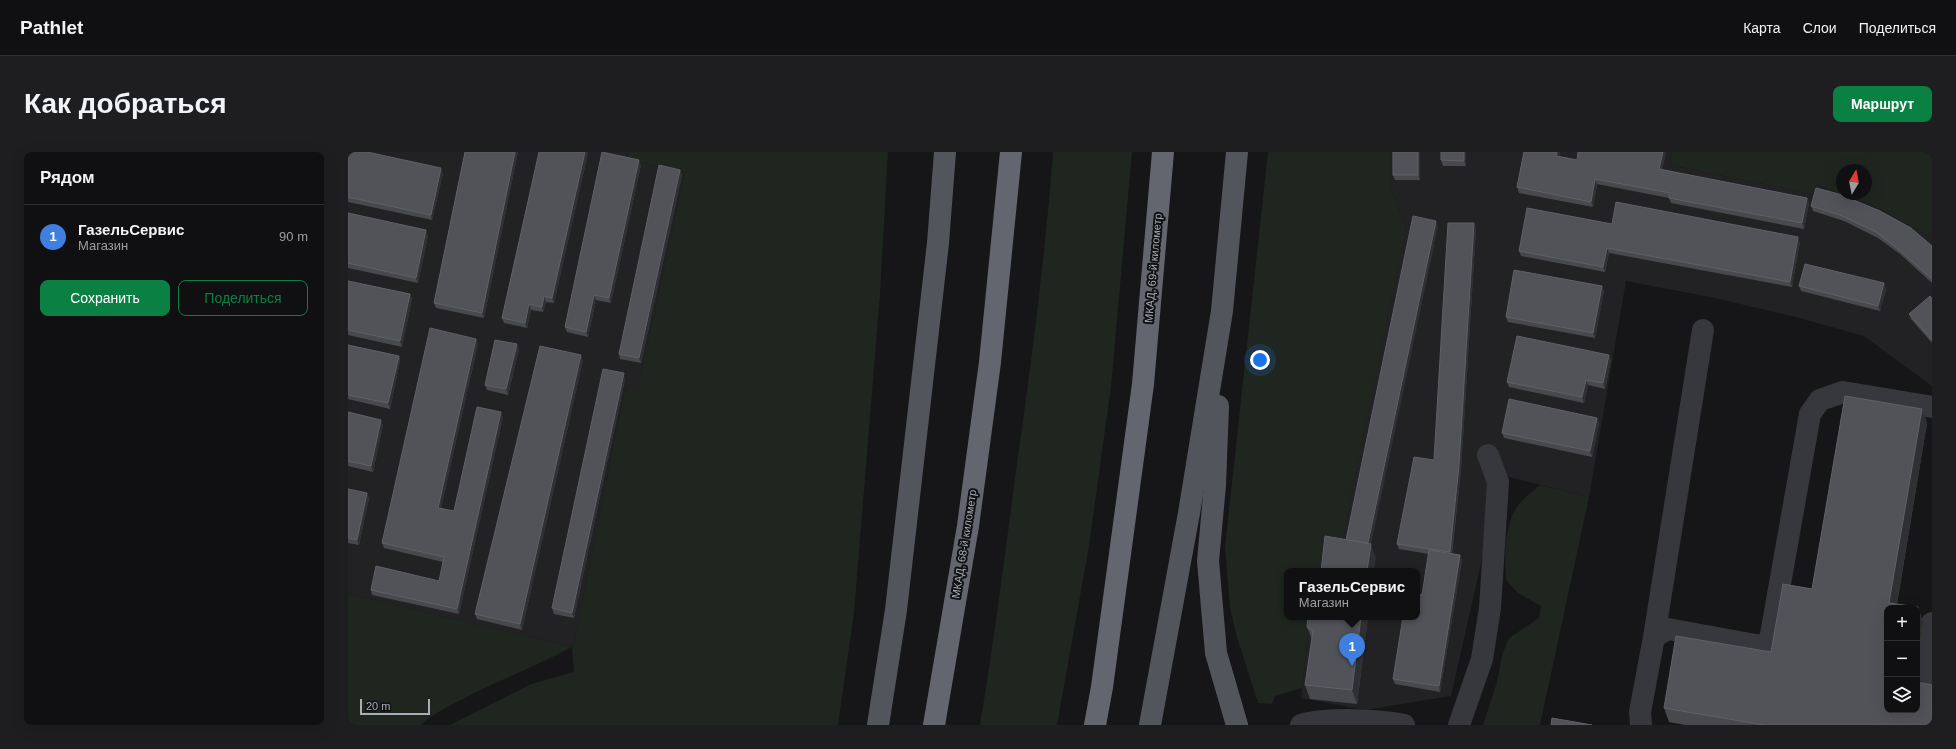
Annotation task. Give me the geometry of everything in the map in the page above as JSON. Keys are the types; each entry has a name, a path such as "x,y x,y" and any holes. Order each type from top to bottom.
{"highway":[{"name":"МКАД, 68-й километр","path":"934,725 968,526 990,362 1011,152"},
{"name":"МКАД, 69-й километр","path":"1095,725 1102,687 1143,384 1163,152"}],"main road":[{"path":"878,725 898,595 938,243 945,152"},
{"path":"1237,152 1222,311 1215,485 1208,561 1216,653 1237,725"},
{"path":"1150,725 1187,520 1222,311"}],"lane":[{"path":"1641,725 1640,712 1654,637 1703,330"},
{"path":"1654,637 1668,629 1761,646 1770,640 1810,414 1820,400 1843,392 1932,408"},
{"path":"1459,725 1482,659 1490,608 1498,482 1488,455"},
{"path":"1932,623 1924,670 1932,677"},
{"path":"1301,725 1312,722 1354,721 1404,725"}],"shaded area":[{"path":"348,152 628,152 627,159 685,172 637,392 625,389 573,647 348,594"},
{"path":"628,152 888,152 880,294 854,613 838,725 450,725 531,684 574,672 572,647 473,694 439,712 421,725 348,725 348,594 573,647 625,389 637,391 685,172 627,159"},
{"path":"1053,152 1132,152 1111,387 1089,546 1057,725 980,725 999,598 1032,352 1042,272"},
{"path":"1268,152 1391,152 1390,186 1406,228 1341,543 1327,543 1321,568 1284,568 1284,620 1310,620 1302,688 1275,696 1272,704 1258,703 1237,637 1230,608 1225,547"},
{"path":"1391,152 1672,152 1670,165 1813,194 1815,185 1836,192 1836,200 1860,200 1869,203 1932,238 1932,386 1864,336 1792,316 1710,297 1626,281 1589,497 1501,475 1451,696 1365,710 1301,698 1310,620 1420,620 1420,568 1321,568 1406,228 1390,186"},
{"path":"1672,152 1932,152 1932,238 1869,203 1860,200 1872,200 1872,164 1836,164 1836,192 1816,185 1813,194 1670,165"},
{"path":"1540,485 1589,497 1540,725 1483,725 1497,682 1502,655 1509,638 1539,618 1541,606 1518,593 1506,580 1505,560 1506,540 1510,522 1514,513 1521,501"}],"building":[{"path":"348,152 367,152 441,168 431,215 348,197"},
{"path":"465,152 515,152 482,313 434,303"},
{"path":"539,152 585,152 552,298 544,296 542,307 529,304 525,323 502,318"},
{"path":"602,152 639,160 609,298 594,295 586,332 565,327"},
{"path":"1393,152 1418,152 1418,175 1393,175"},
{"path":"1441,152 1464,152 1464,161 1441,160"},
{"path":"1524,152 1557,152 1556,156 1577,160 1578,152 1663,152 1659,169 1807,198 1802,223 1669,198 1670,193 1595,179 1591,202 1517,187"},
{"path":"659,165 680,170 639,358 619,354"},
{"path":"1816,188 1836,193 1836,200 1853,200 1880,211 1911,228 1932,246 1932,279 1876,232 1842,216 1811,206"},
{"path":"1616,202 1798,237 1790,282 1607,248 1603,267 1519,251 1527,208 1612,224"},
{"path":"348,213 426,230 416,278 348,263"},
{"path":"1413,216 1436,221 1368,543 1346,540"},
{"path":"1448,223 1474,223 1459,465 1450,552 1397,544 1414,457 1434,460"},
{"path":"1805,264 1884,283 1878,306 1799,286"},
{"path":"1514,270 1602,286 1593,333 1506,317"},
{"path":"348,281 410,294 400,341 348,330"},
{"path":"1930,296 1932,298 1932,340 1909,314"},
{"path":"430,328 476,339 438,508 454,511 477,407 501,412 457,609 371,590 376,566 439,581 444,557 382,543"},
{"path":"1517,336 1609,355 1603,383 1586,380 1582,397 1507,382"},
{"path":"495,340 517,344 506,389 485,385"},
{"path":"348,345 399,356 388,403 348,395"},
{"path":"540,346 581,355 520,624 475,614"},
{"path":"603,369 624,373 572,613 552,608"},
{"path":"1845,396 1922,409 1889,603 1904,605 1884,605 1884,713 1920,713 1920,683 1932,685 1932,725 1764,725 1664,708 1676,636 1771,652 1783,584 1812,589"},
{"path":"1509,399 1597,418 1590,451 1502,433"},
{"path":"348,412 381,420 371,466 348,461"},
{"path":"348,489 367,493 357,540 348,538"},
{"path":"1325,536 1371,544 1367,568 1321,568"},
{"path":"1429,550 1460,555 1439,686 1393,679 1403,620 1420,620 1420,595 1422,595"},
{"path":"1308,620 1361,620 1352,690 1305,685 1313,631 1307,627"},
{"path":"1552,718 1592,725 1551,725"}],"place":[{"name":"ГазельСервис","path":"1352,666"}]}
